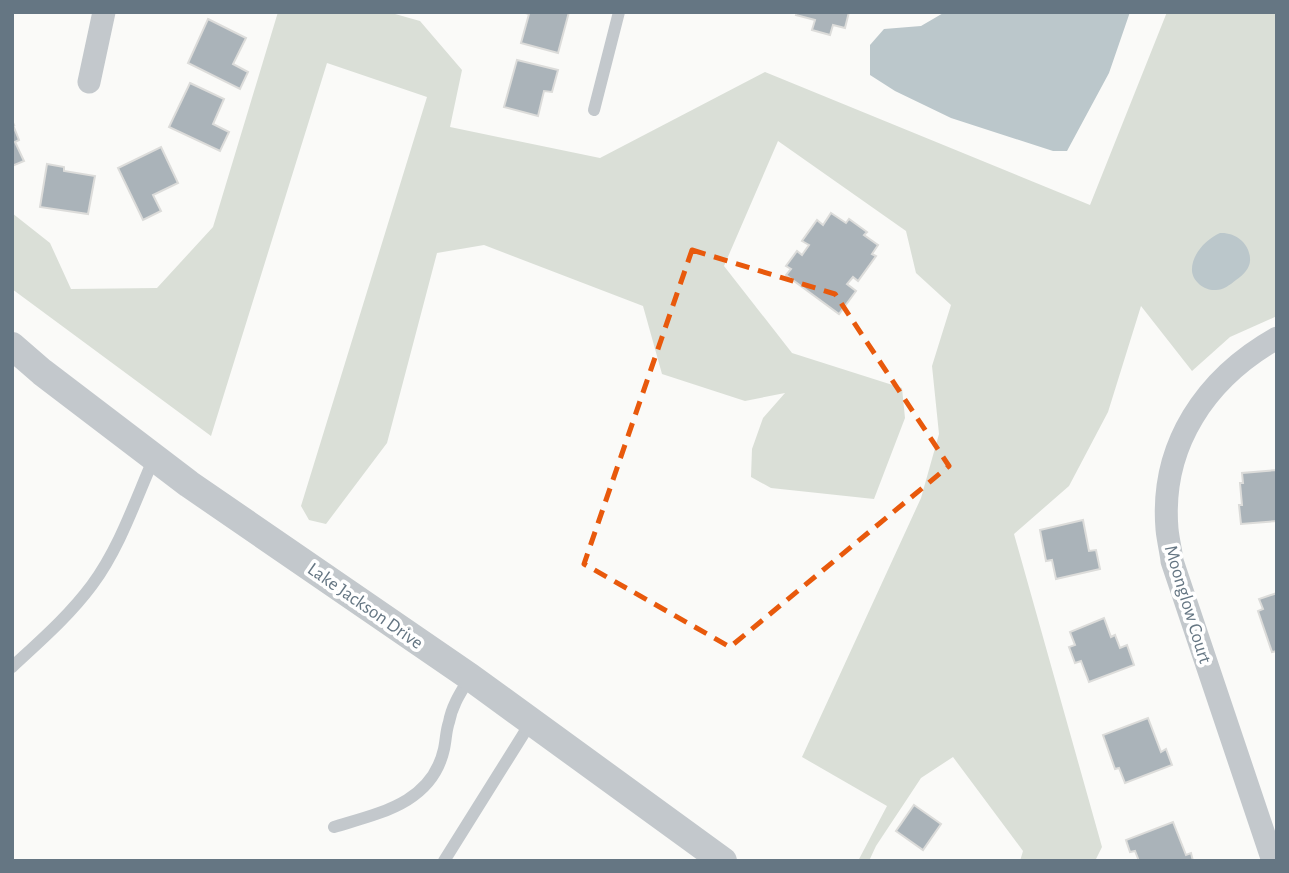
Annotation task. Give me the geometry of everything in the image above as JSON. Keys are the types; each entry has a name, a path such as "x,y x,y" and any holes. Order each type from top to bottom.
{"street":[{"path":"89,82 103,12"},
{"name":"Moonglow Court","path":"1273,861 1172,561 1167,529 1167,495 1183,432 1201,402 1221,378 1254,351 1277,338"},
{"name":"Lake Jackson Drive","path":"12,346 154,458 470,677 723,861"}],"lane":[{"path":"594,110 619,12"},
{"path":"12,667 60,622 92,585 114,550 154,458"},
{"path":"334,827 401,806 422,790 435,772 457,697 470,677"},
{"path":"444,861 531,722"}],"highlighted area":[{"path":"692,250 835,294 949,466 730,647 584,564"}],"shaded area":[{"path":"278,12 388,12 420,21 462,70 450,127 600,158 765,72 1090,205 1167,12 1277,12 1277,316 1230,337 1192,371 1141,306 1108,412 1069,486 1014,534 1102,847 1095,861 1020,861 1023,851 953,757 921,778 869,861 858,861 887,806 802,757 921,498 939,434 932,366 951,305 916,273 906,231 778,141 724,266 792,353 902,388 905,418 874,499 771,488 751,477 752,449 763,418 785,393 745,401 662,374 643,306 484,245 437,253 387,443 326,524 309,520 301,506 427,97 327,63 211,436 12,289 12,213 50,243 71,289 157,288 213,227"},
{"path":"945,12 1130,12 1109,73 1067,151 1053,151 951,118 895,91 870,75 870,45 884,29 921,26"},
{"path":"1220,233 1235,236 1244,243 1250,262 1246,271 1231,284 1212,290 1197,282 1192,265 1200,248"}],"building":[{"path":"522,12 569,12 558,53 521,43 529,14"},
{"path":"797,12 849,12 845,28 833,25 830,35 812,30 815,20 796,15"},
{"path":"208,19 246,38 233,64 248,72 240,89 188,63"},
{"path":"517,60 558,70 552,92 544,91 538,116 504,107"},
{"path":"190,83 224,99 213,124 229,132 220,151 169,127"},
{"path":"12,120 19,140 15,142 24,161 12,166"},
{"path":"161,147 178,183 153,195 161,211 143,220 118,168"},
{"path":"47,164 64,167 64,171 95,176 88,214 40,207"},
{"path":"831,213 846,223 849,219 867,232 864,235 878,245 872,254 876,256 858,281 853,277 847,284 856,291 839,314 786,275 791,269 786,266 797,251 802,255 809,245 802,241 817,220 823,225"},
{"path":"1277,470 1277,521 1241,524 1239,505 1242,505 1242,473"},
{"path":"1083,520 1089,551 1096,550 1100,569 1056,579 1052,560 1046,561 1040,530"},
{"path":"1277,593 1277,651 1272,652 1258,611 1263,609 1259,599"},
{"path":"1104,618 1111,637 1115,635 1120,648 1127,645 1134,665 1089,682 1081,661 1075,663 1069,647 1075,645 1070,632"},
{"path":"1148,718 1161,752 1166,749 1172,765 1125,783 1119,768 1115,769 1103,735"},
{"path":"914,805 941,824 923,850 896,831"},
{"path":"1173,822 1186,855 1191,853 1193,861 1139,861 1135,851 1130,852 1126,840"}]}
